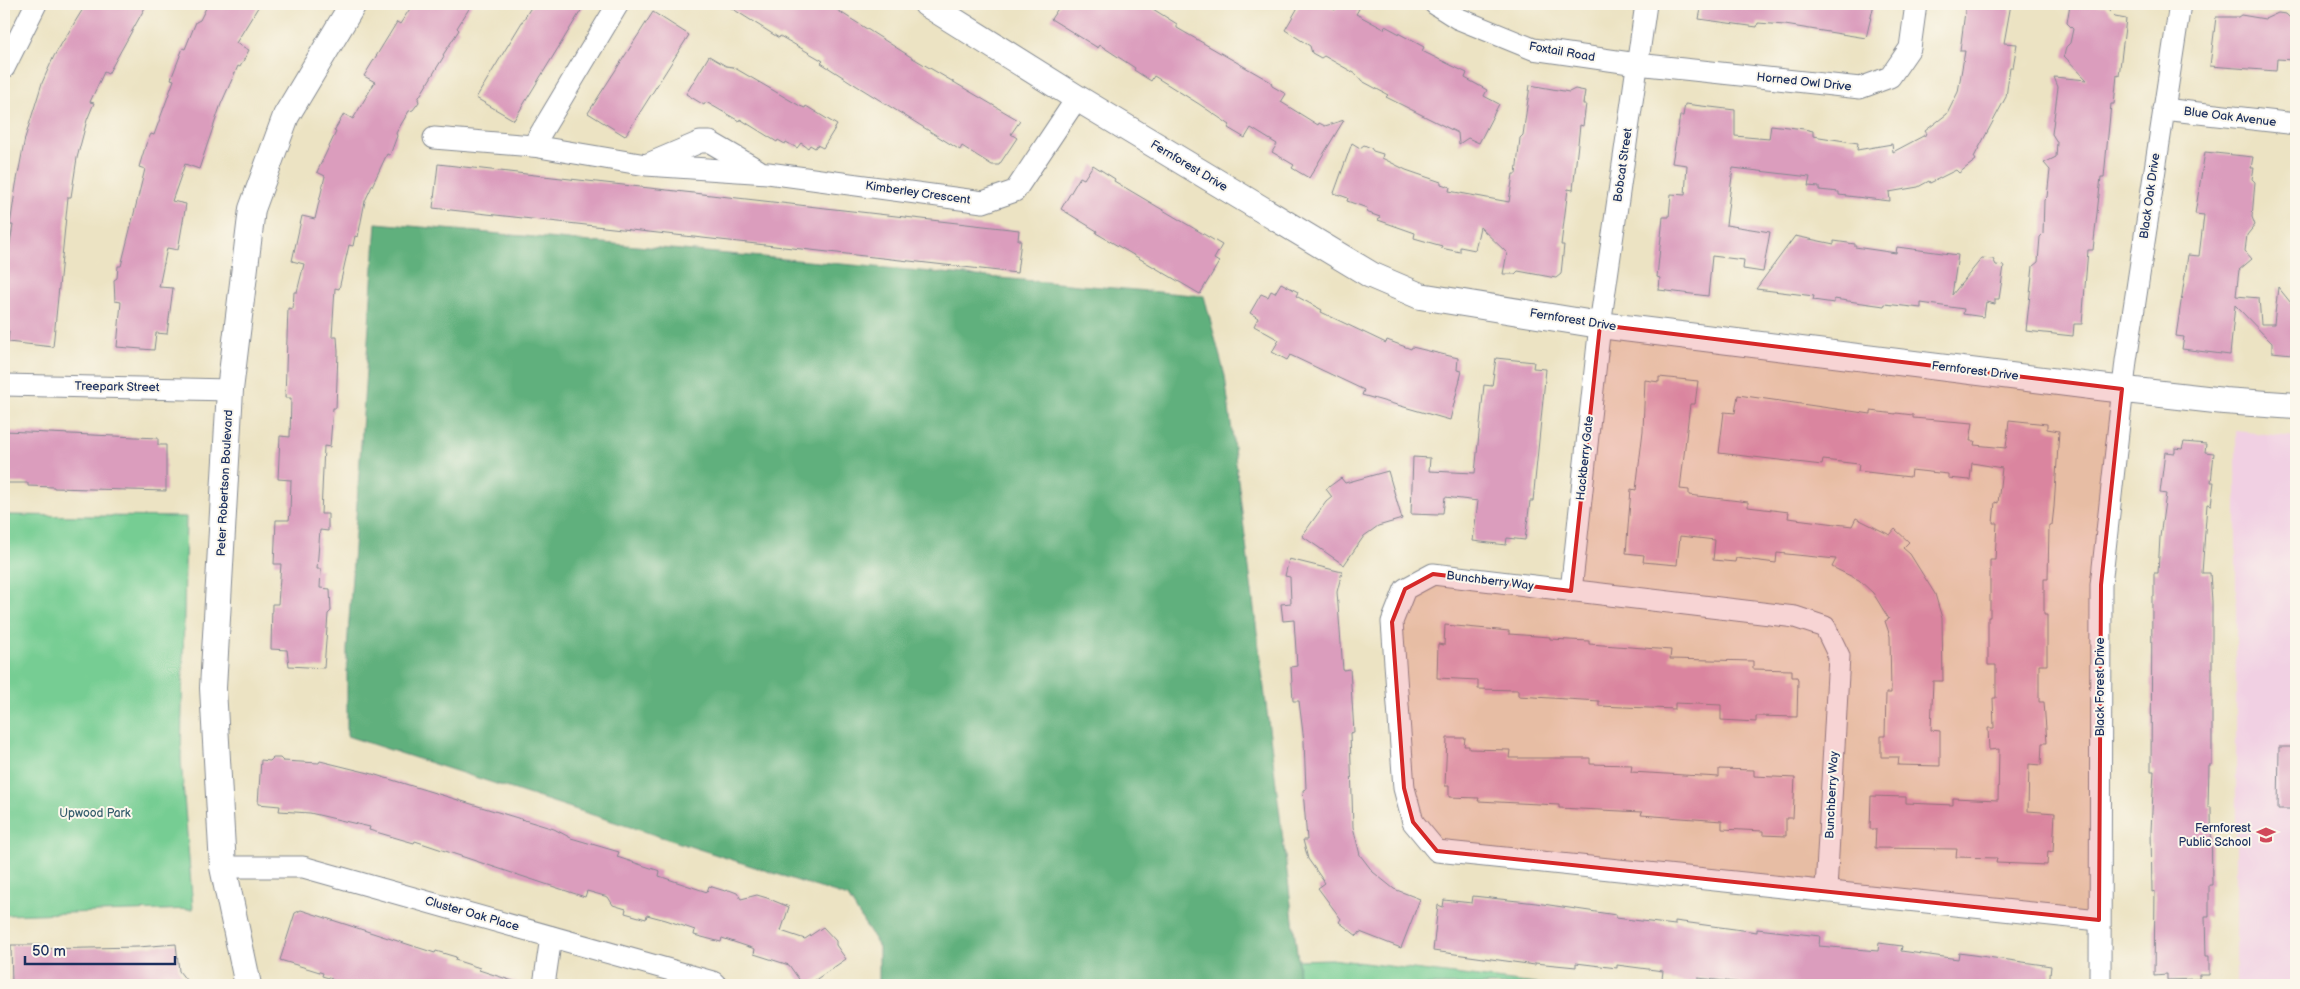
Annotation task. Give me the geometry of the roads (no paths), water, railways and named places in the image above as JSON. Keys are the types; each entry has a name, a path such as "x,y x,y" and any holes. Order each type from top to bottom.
{"street":[{"path":"4,68 36,4"},
{"name":"Peter Robertson Boulevard","path":"248,985 223,867 213,688 230,390 252,209 286,116 353,4"},
{"path":"533,146 618,4"},
{"name":"Fernforest Drive","path":"927,4 1077,98 1371,275 1420,296 1600,325 2224,401 2296,406"},
{"name":"Foxtail Road","path":"1435,4 1457,18 1532,49 1638,64"},
{"name":"Bobcat Street","path":"1600,325 1646,4"},
{"name":"Horned Owl Drive","path":"1638,64 1860,88 1890,77 1910,48 1916,4"},
{"name":"Black Oak Drive","path":"2122,389 2180,4"},
{"name":"Kimberley Crescent","path":"434,138 533,146 646,165 768,173 983,202 1015,192 1077,98"},
{"name":"Blue Oak Avenue","path":"2163,109 2296,124"},
{"name":"Hackberry Gate","path":"1571,591 1600,325"},
{"name":"Treepark Street","path":"4,385 230,390"},
{"name":"Black Forest Drive","path":"2100,985 2101,585 2122,389"},
{"name":"Bunchberry Way","path":"1826,890 1839,656 1825,627 1795,617 1433,574 1405,590 1392,622 1404,788 1412,822 1437,851 1826,890 2099,920"},
{"name":"Cluster Oak Place","path":"223,867 303,867 713,982 716,985"},
{"path":"544,985 551,937"}],"place":[{"name":"Fernforest Public School","path":"2266,835"}],"park label":[{"name":"Upwood Park","path":"95,813"}]}
